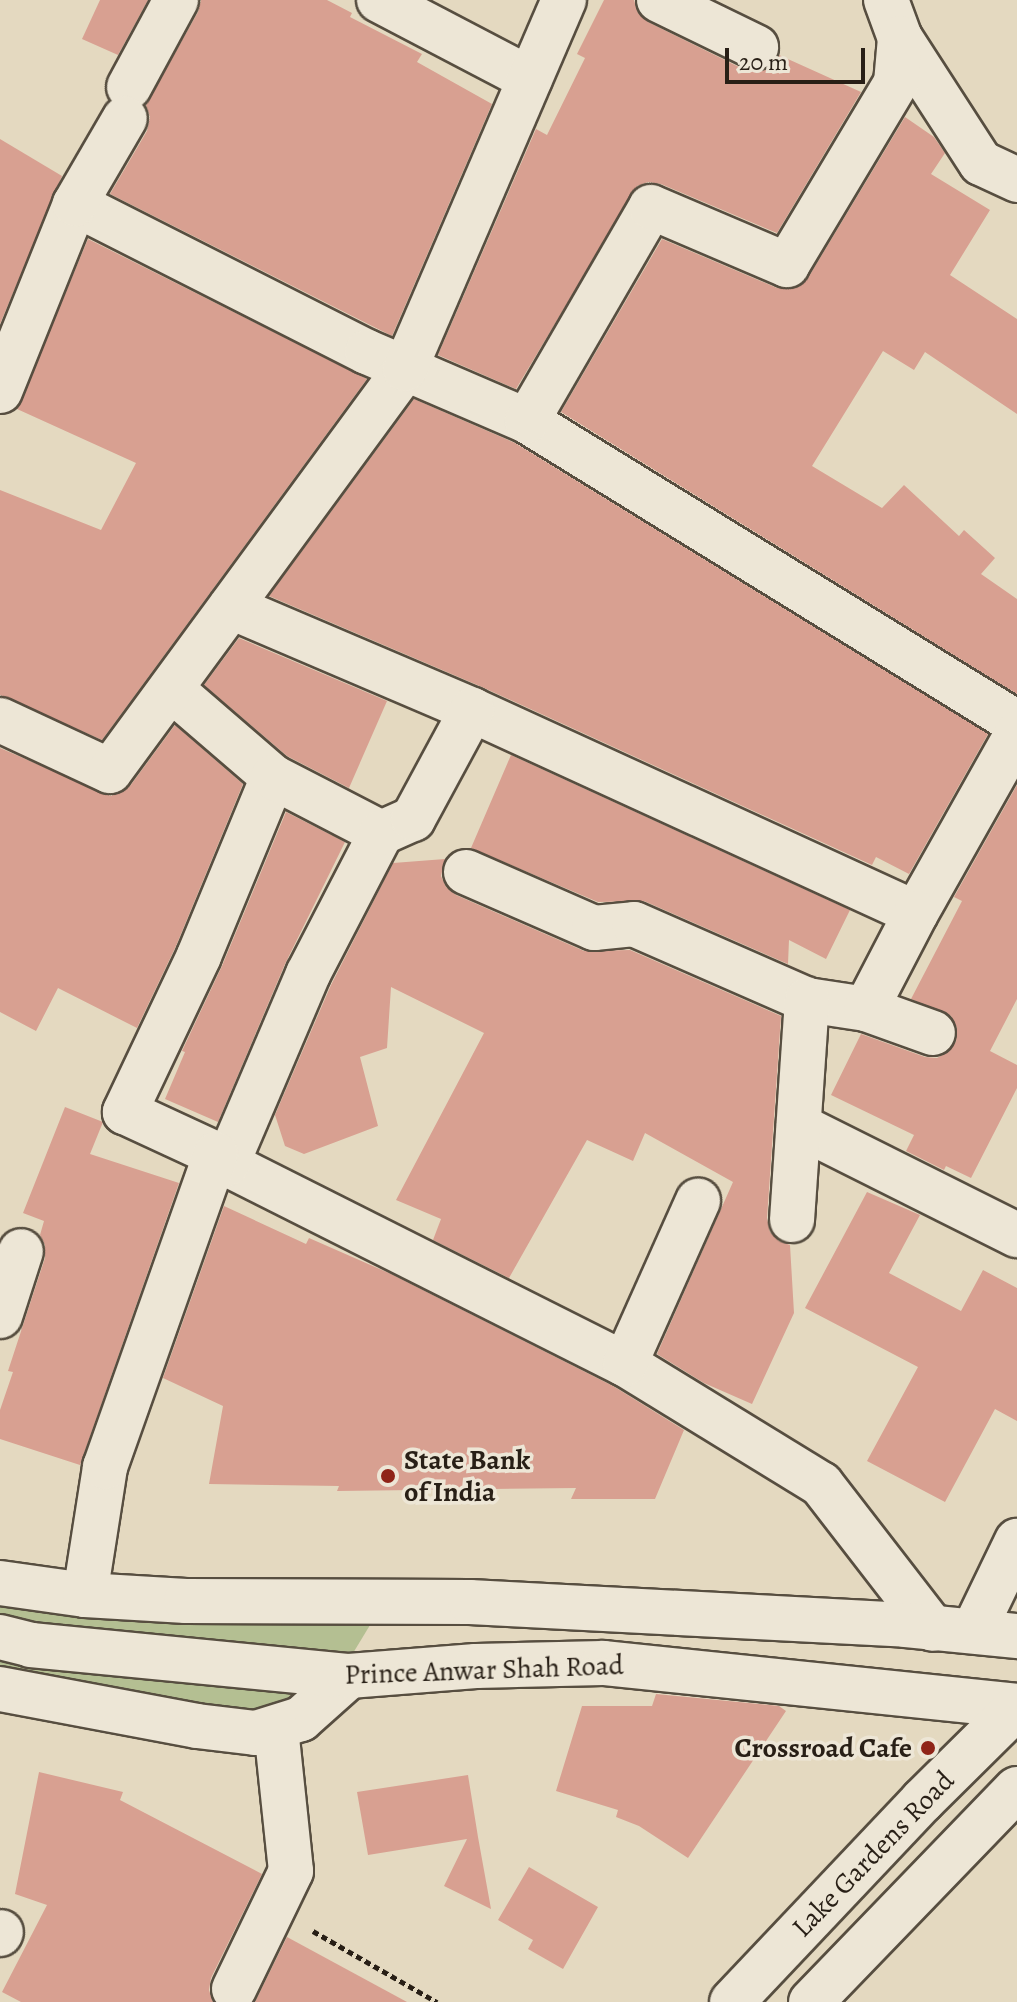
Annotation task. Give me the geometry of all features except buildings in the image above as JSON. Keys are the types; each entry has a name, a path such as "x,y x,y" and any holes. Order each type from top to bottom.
{"street":[{"path":"0,391 75,204 176,0"},
{"path":"379,0 530,79"},
{"path":"0,720 110,771 405,369 564,0"},
{"path":"659,0 756,47"},
{"path":"893,19 981,163 1017,180"},
{"path":"527,421 651,207 787,265 896,83 893,19"},
{"path":"75,204 405,369 527,421 1017,723"},
{"path":"231,607 472,710 916,913"},
{"path":"171,689 273,777 381,833"},
{"path":"85,1595 105,1467 222,1159 308,974 381,833 413,819 472,710"},
{"path":"866,1009 1017,734"},
{"path":"273,777 199,956 125,1112 625,1364 821,1484 954,1629 1017,1541"},
{"path":"466,872 594,928 634,924 807,1000 866,1009 933,1033"},
{"path":"792,1220 807,1000"},
{"path":"799,1126 1017,1235"},
{"path":"625,1364 698,1201"},
{"path":"0,1316 21,1251"},
{"name":"Prince Anwar Shah Road","path":"0,1583 85,1595 301,1603 470,1602 906,1625 1017,1636"},
{"name":"Prince Anwar Shah Road","path":"0,1637 31,1645 349,1676 476,1666 603,1663 1017,1707"},
{"path":"0,1689 197,1726 256,1733 301,1719 349,1676"},
{"name":"Lake Gardens Road","path":"732,2002 922,1801 1017,1707"},
{"path":"240,1998 273,1908 291,1871 276,1729"},
{"name":"Lake Gardens Road","path":"811,2002 1017,1789"}],"path":[{"path":"273,1908 437,2002"}],"green space":[{"path":"0,1565 384,1602 344,1668 275,1721 0,1676"}],"place":[{"name":"State Bank of India","path":"388,1476"},
{"name":"Crossroad Cafe","path":"928,1748"}]}
